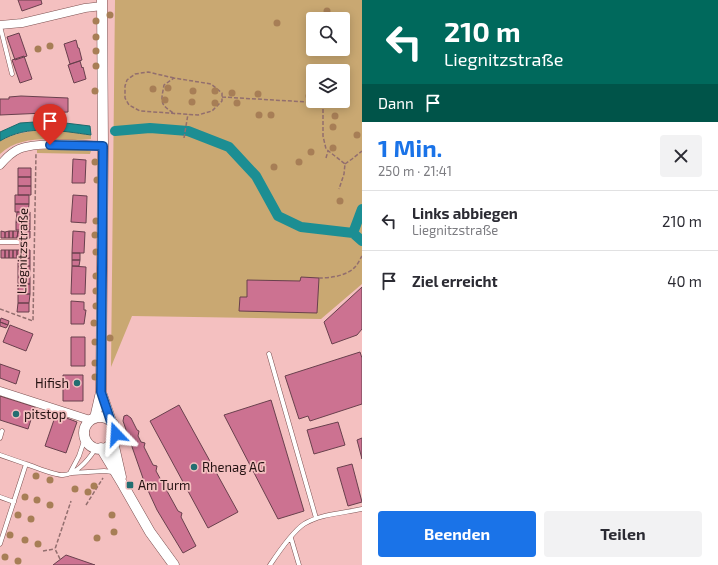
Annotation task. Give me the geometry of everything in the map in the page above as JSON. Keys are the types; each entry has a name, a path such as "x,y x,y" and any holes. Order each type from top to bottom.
{"street":[{"path":"0,26 22,23 102,3 103,146 101,392 93,419 85,428 85,438 88,442 98,448 116,473 150,532 174,565"},
{"path":"0,164 5,158 18,149 36,145 103,146"},
{"path":"0,391 93,419 104,417 111,422"},
{"path":"98,448 106,448 113,442 116,434 101,392"},
{"path":"113,442 122,483"}],"lane":[{"path":"0,26 12,74"},
{"path":"0,242 26,242"},
{"path":"269,354 316,518"},
{"path":"0,438 2,431"},
{"path":"70,473 79,456 85,438"},
{"path":"70,473 88,460 98,448"},
{"path":"0,455 62,475 70,473 104,471 116,473"},
{"path":"0,544 26,464"},
{"path":"0,497 14,502"},
{"path":"270,565 284,544 304,525 316,518 362,509"},
{"path":"291,538 299,565"}],"path":[{"path":"148,72 174,78 211,84 222,93 222,101 212,111 198,115 140,111 129,105 125,98 125,86 127,80 135,74 148,72"},
{"path":"174,78 164,85 161,99 164,108 175,114"},
{"path":"222,96 306,101"},
{"path":"323,108 323,136 326,149 345,164"},
{"path":"184,138 188,114"},
{"name":"Liegnitzstraße","path":"0,309 33,321 36,145"},
{"path":"326,158 328,151"},
{"path":"345,164 362,151"},
{"path":"339,189 344,174 345,164"},
{"path":"319,278 330,278 354,268 362,256"},
{"path":"86,505 105,475"},
{"path":"60,559 55,549 71,500"},
{"path":"43,551 55,549"}],"shaded area":[{"path":"115,0 362,0 362,284 321,319 132,316 111,367"},
{"path":"51,129 91,135 91,139 32,140 10,147 0,154 0,141 6,138 25,132"},
{"path":"37,150 91,151 90,154 37,153"}],"water":[{"path":"49,121 90,126 91,135 45,130 22,132 0,141 0,132 20,123"}],"building":[{"path":"18,0 41,0 42,4 22,11"},
{"path":"19,33 27,56 15,60 7,37"},
{"path":"76,40 82,60 70,64 64,44"},
{"path":"24,56 32,79 20,83 12,60"},
{"path":"80,61 86,79 74,83 68,65"},
{"path":"21,96 68,98 68,112 0,115 0,99 9,99 9,97"},
{"path":"73,159 86,160 85,183 72,183"},
{"path":"18,168 31,168 31,177 18,177"},
{"path":"18,177 31,177 31,186 18,186"},
{"path":"18,186 31,186 31,195 18,195"},
{"path":"15,195 29,195 29,204 15,204"},
{"path":"73,195 87,196 86,223 71,222"},
{"path":"15,204 29,204 28,212 15,212"},
{"path":"17,212 30,212 30,221 16,222"},
{"path":"30,221 30,230 16,230 16,222"},
{"path":"1,231 5,232 5,238 1,238"},
{"path":"9,231 13,231 13,238 9,238"},
{"path":"9,231 9,238 5,238 5,232"},
{"path":"13,231 18,231 17,238 13,238"},
{"path":"18,231 22,231 22,238 17,238"},
{"path":"22,231 26,231 26,238 22,238"},
{"path":"26,231 30,231 30,238 26,238"},
{"path":"73,231 85,232 84,253 72,253"},
{"path":"1,250 5,250 5,258 1,258"},
{"path":"5,250 9,250 9,258 5,258"},
{"path":"9,250 13,250 13,258 9,258"},
{"path":"13,250 17,250 17,258 13,258"},
{"path":"17,250 21,250 21,258 17,258"},
{"path":"21,250 26,250 26,258 21,258"},
{"path":"26,250 30,250 30,258 26,258"},
{"path":"72,253 80,253 80,260 72,260"},
{"path":"18,258 30,258 30,266 18,266"},
{"path":"72,260 80,260 79,266 72,266"},
{"path":"18,266 30,266 30,275 18,275"},
{"path":"72,266 86,267 85,294 71,294"},
{"path":"18,275 30,275 30,284 18,284"},
{"path":"301,277 319,278 317,313 239,311 240,297 247,297 247,280 300,281"},
{"path":"18,284 30,284 30,294 18,294"},
{"path":"362,287 362,329 357,335 332,344 324,322"},
{"path":"18,294 30,294 29,303 18,303"},
{"path":"71,301 84,302 84,310 86,310 84,324 71,324"},
{"path":"18,303 29,303 29,312 17,312"},
{"path":"1,318 9,321 8,325 0,322"},
{"path":"0,322 8,325 6,328 0,326"},
{"path":"10,325 33,334 26,351 3,342"},
{"path":"71,337 85,337 85,366 71,366"},
{"path":"360,352 362,358 362,404 310,421 308,416 299,419 285,376"},
{"path":"0,364 20,371 16,384 0,378"},
{"path":"63,375 83,375 83,401 63,401"},
{"name":"pitstop","path":"0,396 35,407 28,429 0,420"},
{"path":"271,400 304,511 278,519 224,415"},
{"name":"Rhenag AG","path":"179,405 238,512 208,528 150,421"},
{"path":"56,414 77,422 66,453 45,446"},
{"path":"127,415 131,418 139,431 138,436 141,442 145,443 144,447 153,465 157,466 156,471 178,511 182,513 181,517 196,546 183,553 157,510 145,484 123,421 124,416"},
{"path":"338,422 345,445 314,454 307,430"},
{"path":"362,438 362,459 357,440"},
{"path":"352,464 362,502 348,506 337,468"},
{"path":"66,555 95,565 53,565"}],"waterway":[{"path":"115,131 150,128 188,131 229,147 256,176 278,216 301,227 353,233"},
{"path":"353,233 362,209"},
{"path":"353,233 362,241"}],"place":[{"name":"Hifish","path":"77,383"},
{"name":"pitstop","path":"16,414"},
{"name":"Rhenag AG","path":"194,467"},
{"name":"Am Turm","path":"130,485"}],"route":[{"path":"50,145 103,146 101,392 111,422 116,429 116,434"}]}
